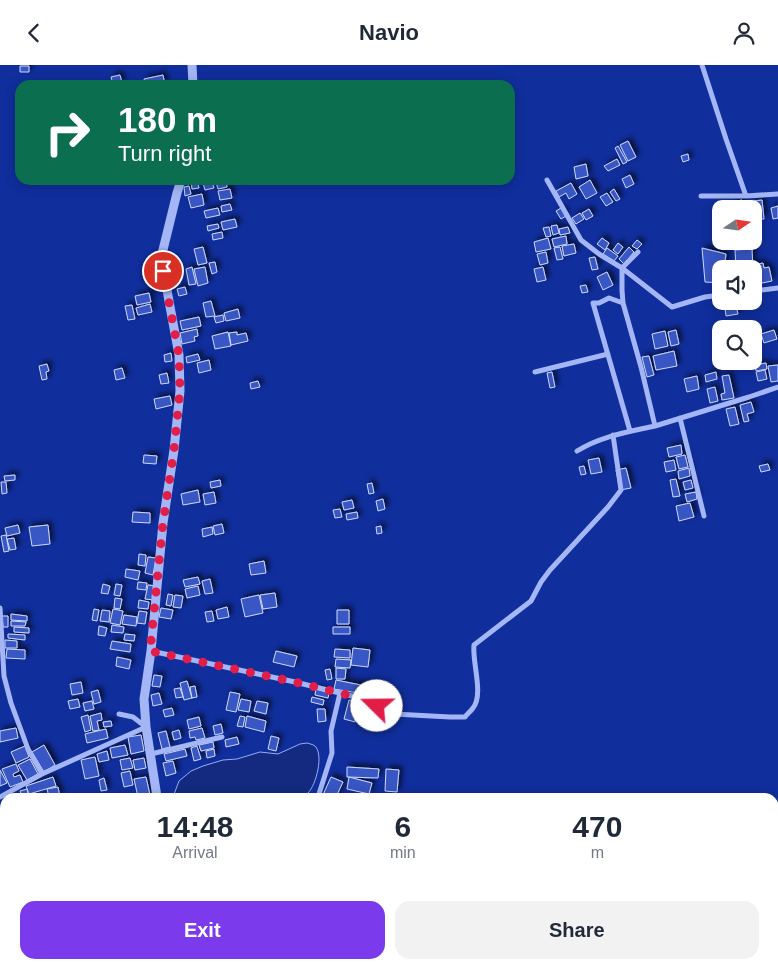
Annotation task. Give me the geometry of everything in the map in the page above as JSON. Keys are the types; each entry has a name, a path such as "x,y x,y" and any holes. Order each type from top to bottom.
{"street":[{"path":"192,65 194,80"},
{"path":"702,65 746,196"},
{"path":"547,181 581,240 622,268 672,307 712,296"},
{"path":"156,793 146,727 144,699 163,523 174,450 180,391 179,355 161,258 180,185"},
{"path":"701,196 778,195"},
{"path":"638,252 622,268 623,303 655,425"},
{"path":"762,290 778,288"},
{"path":"623,303 608,298 599,303 593,303 630,431"},
{"path":"535,372 608,354"},
{"path":"577,451 590,443 614,435 680,418 778,387"},
{"path":"680,418 704,516"},
{"path":"150,651 360,698 394,714 464,717 474,707 478,697 478,683 473,655 474,645 531,601 550,570 608,507 621,490 614,435"},
{"path":"0,608 4,676 11,703 28,749 42,774"},
{"path":"319,793 332,753 331,731 340,693"},
{"path":"119,714 134,717 146,727"},
{"path":"7,793 42,774 146,727"},
{"path":"151,753 222,737"}],"shaded area":[{"path":"300,744 312,744 318,750 319,756 314,784 307,793 174,793 179,781 191,771 203,766 260,752 278,754"}],"building":[{"path":"20,66 29,66 29,72 20,72"},
{"path":"120,75 121,80 112,80 111,77"},
{"path":"163,75 164,80 144,80"},
{"path":"628,141 636,157 628,161 620,145"},
{"path":"618,146 627,162 623,164 615,148"},
{"path":"688,154 689,160 683,162 681,156"},
{"path":"617,159 620,165 608,171 604,166"},
{"path":"586,164 588,176 576,179 574,167"},
{"path":"630,175 634,184 626,188 622,179"},
{"path":"590,180 597,193 586,199 579,187"},
{"path":"571,183 577,194 569,199 566,193 559,197 556,191"},
{"path":"192,185 198,185 199,188 192,189"},
{"path":"204,185 213,185 214,188 205,190"},
{"path":"217,185 227,185 227,187 218,189"},
{"path":"189,186 191,194 185,196 184,187"},
{"path":"230,189 232,198 220,200 218,191"},
{"path":"614,189 620,199 616,201 610,192"},
{"path":"607,193 613,202 606,206 600,197"},
{"path":"202,194 204,205 191,208 188,197"},
{"path":"762,200 764,219 762,219"},
{"path":"230,204 232,210 222,212 221,206"},
{"path":"778,206 778,218 773,219 771,208"},
{"path":"218,208 220,215 206,218 204,211"},
{"path":"561,208 566,216 561,219 556,211"},
{"path":"589,209 593,216 586,220 582,213"},
{"path":"580,213 584,219 576,224 572,218"},
{"path":"235,219 237,227 223,230 221,222"},
{"path":"218,224 219,228 208,231 207,226"},
{"path":"557,225 559,233 553,235 551,226"},
{"path":"549,227 551,236 546,237 543,228"},
{"path":"568,227 570,233 560,235 559,229"},
{"path":"222,232 223,238 213,240 212,234"},
{"path":"566,236 567,244 554,247 552,239"},
{"path":"548,238 551,249 536,252 534,242"},
{"path":"602,238 609,243 605,250 597,244"},
{"path":"637,240 642,244 637,249 632,246"},
{"path":"618,243 623,247 618,254 613,250"},
{"path":"574,244 576,253 564,256 562,246"},
{"path":"203,247 207,263 198,265 194,249"},
{"path":"560,247 563,259 557,260 554,248"},
{"path":"629,247 634,252 624,264 619,259"},
{"path":"607,248 618,256 614,261 603,254"},
{"path":"702,248 726,254 725,260 712,260 712,282 705,282"},
{"path":"735,250 752,250 753,260 736,260"},
{"path":"546,252 548,263 540,265 537,254"},
{"path":"595,257 598,269 592,270 589,258"},
{"path":"215,262 217,272 212,274 209,263"},
{"path":"762,263 764,268 769,267 772,281 762,283"},
{"path":"192,267 196,284 189,285 186,269"},
{"path":"205,267 208,283 198,286 194,269"},
{"path":"543,267 546,280 537,282 534,269"},
{"path":"607,272 613,285 603,290 597,277"},
{"path":"586,285 588,292 582,293 580,286"},
{"path":"185,287 187,294 179,296 177,289"},
{"path":"149,293 151,302 137,305 135,296"},
{"path":"211,301 215,316 206,317 203,303"},
{"path":"150,304 152,312 138,315 136,308"},
{"path":"132,305 135,319 128,320 125,306"},
{"path":"238,309 240,318 226,321 224,313"},
{"path":"725,310 737,310 738,314 726,316"},
{"path":"223,315 224,321 216,323 214,317"},
{"path":"199,317 201,326 182,330 180,321"},
{"path":"197,329 198,336 194,337 195,341 182,344 180,333"},
{"path":"676,330 679,344 671,346 668,332"},
{"path":"774,330 777,339 764,343 762,334"},
{"path":"665,331 668,346 655,349 652,334"},
{"path":"228,332 231,346 215,349 212,336"},
{"path":"237,332 237,335 246,333 248,341 231,345 229,333"},
{"path":"674,351 677,366 656,370 653,356"},
{"path":"171,353 172,361 165,362 164,355"},
{"path":"198,354 200,360 187,363 186,357"},
{"path":"649,356 654,375 647,377 642,357"},
{"path":"209,360 211,370 199,373 197,363"},
{"path":"766,363 767,369 762,370 762,364"},
{"path":"47,364 49,371 46,372 47,379 42,380 39,366"},
{"path":"778,365 778,381 771,382 768,366"},
{"path":"122,368 125,378 116,380 114,370"},
{"path":"765,370 767,379 758,381 756,372"},
{"path":"552,372 555,387 550,388 547,373"},
{"path":"716,372 717,379 706,382 705,375"},
{"path":"167,373 169,383 161,384 159,375"},
{"path":"729,375 734,398 722,400 721,394 725,393 722,376"},
{"path":"697,376 699,389 687,392 684,379"},
{"path":"258,381 260,387 251,389 250,383"},
{"path":"715,387 718,401 710,403 707,389"},
{"path":"170,396 172,405 156,409 154,399"},
{"path":"751,402 754,412 747,414 749,421 744,422 740,405"},
{"path":"735,407 739,424 730,426 726,409"},
{"path":"681,445 682,454 669,457 667,448"},
{"path":"144,455 157,456 156,464 143,463"},
{"path":"685,455 688,467 679,469 676,457"},
{"path":"599,458 602,472 591,474 588,460"},
{"path":"674,460 676,470 666,472 664,462"},
{"path":"768,464 770,470 761,472 759,466"},
{"path":"584,466 586,474 581,475 579,467"},
{"path":"626,468 631,488 620,490 616,470"},
{"path":"689,468 690,476 679,479 678,471"},
{"path":"15,475 15,480 5,481 4,476"},
{"path":"676,479 680,496 673,497 670,480"},
{"path":"220,480 221,486 211,488 210,482"},
{"path":"691,480 693,488 685,490 683,482"},
{"path":"1,482 6,482 7,493 2,494"},
{"path":"372,483 374,493 369,494 367,484"},
{"path":"198,490 200,502 183,505 181,494"},
{"path":"214,492 216,503 205,505 203,494"},
{"path":"696,492 697,499 687,502 685,494"},
{"path":"383,499 385,509 378,511 376,501"},
{"path":"352,500 354,508 344,510 342,502"},
{"path":"690,503 694,517 679,521 676,506"},
{"path":"340,509 342,517 335,518 333,510"},
{"path":"133,512 150,513 150,523 132,522"},
{"path":"357,512 358,518 347,520 346,514"},
{"path":"222,524 224,533 215,535 213,526"},
{"path":"18,525 20,533 7,536 5,528"},
{"path":"48,525 50,544 32,546 29,527"},
{"path":"381,526 382,533 377,534 376,527"},
{"path":"212,527 213,534 203,537 202,529"},
{"path":"6,535 9,551 4,552 1,536"},
{"path":"14,538 16,549 10,550 7,539"},
{"path":"139,554 146,555 145,566 138,565"},
{"path":"148,557 156,558 153,575 145,573"},
{"path":"264,561 266,573 251,575 249,564"},
{"path":"126,569 140,571 138,580 125,577"},
{"path":"198,577 200,584 185,587 183,580"},
{"path":"210,579 213,593 205,594 202,581"},
{"path":"138,582 147,583 146,590 137,589"},
{"path":"103,584 110,586 108,594 101,593"},
{"path":"116,584 122,585 120,596 114,595"},
{"path":"148,585 156,586 154,600 145,599"},
{"path":"198,586 200,595 187,598 185,589"},
{"path":"275,593 277,607 263,609 260,595"},
{"path":"168,594 173,595 171,606 166,605"},
{"path":"175,595 183,596 181,608 173,607"},
{"path":"259,595 263,613 245,617 241,599"},
{"path":"115,598 122,599 120,609 114,608"},
{"path":"139,600 149,602 148,609 138,608"},
{"path":"227,607 229,617 218,619 216,610"},
{"path":"161,608 173,610 171,619 159,617"},
{"path":"94,609 99,610 97,621 92,620"},
{"path":"113,609 123,611 120,625 110,623"},
{"path":"102,610 110,611 109,622 100,621"},
{"path":"337,610 349,610 349,624 337,624"},
{"path":"139,611 147,612 145,624 137,623"},
{"path":"212,611 214,621 207,622 205,612"},
{"path":"11,614 27,616 27,621 11,620"},
{"path":"124,615 137,617 136,626 122,624"},
{"path":"2,616 8,616 8,627 3,627"},
{"path":"11,621 26,622 25,626 11,626"},
{"path":"112,625 124,627 123,633 111,632"},
{"path":"99,626 107,628 105,636 98,635"},
{"path":"14,627 29,628 29,633 14,632"},
{"path":"333,627 350,627 350,634 333,634"},
{"path":"8,634 25,635 25,640 8,638"},
{"path":"125,634 135,635 134,641 124,640"},
{"path":"5,640 17,641 17,648 5,648"},
{"path":"112,641 131,644 130,652 110,649"},
{"path":"353,648 370,650 368,667 351,665"},
{"path":"7,649 25,650 25,659 6,658"},
{"path":"335,649 350,650 350,658 334,657"},
{"path":"276,651 297,656 294,667 273,662"},
{"path":"117,657 131,660 129,669 116,666"},
{"path":"336,659 351,660 350,668 335,667"},
{"path":"336,668 346,669 345,679 336,679"},
{"path":"330,669 332,679 327,680 325,670"},
{"path":"154,675 162,676 160,687 152,686"},
{"path":"336,680 366,686 364,694 334,689"},
{"path":"187,681 192,698 184,700 180,683"},
{"path":"81,682 83,693 72,695 70,684"},
{"path":"195,686 197,697 192,698 190,687"},
{"path":"180,688 183,697 176,698 174,689"},
{"path":"316,689 329,693 328,698 315,695"},
{"path":"98,690 101,702 94,704 91,692"},
{"path":"230,692 240,694 236,712 226,710"},
{"path":"159,693 162,704 153,706 151,695"},
{"path":"312,697 324,700 323,705 311,702"},
{"path":"78,699 80,707 70,709 68,701"},
{"path":"241,699 251,701 249,712 238,710"},
{"path":"349,700 360,702 355,722 344,719"},
{"path":"92,701 94,709 85,711 83,703"},
{"path":"257,701 268,703 266,714 254,711"},
{"path":"172,708 174,715 165,717 163,710"},
{"path":"317,709 325,709 326,721 318,722"},
{"path":"101,713 102,720 97,721 99,730 93,731 90,716"},
{"path":"88,715 91,730 85,732 81,717"},
{"path":"240,716 245,717 243,727 237,726"},
{"path":"247,716 266,721 264,732 245,727"},
{"path":"199,717 201,726 189,729 187,720"},
{"path":"111,721 112,726 104,727 103,722"},
{"path":"221,724 223,733 215,735 213,726"},
{"path":"16,728 18,738 0,742 0,731"},
{"path":"202,728 205,738 196,740 195,737 190,738 189,731"},
{"path":"106,729 108,738 87,743 85,734"},
{"path":"179,730 181,738 174,740 172,732"},
{"path":"166,731 170,747 162,749 158,733"},
{"path":"141,735 144,751 131,754 128,737"},
{"path":"271,736 279,738 276,751 268,749"},
{"path":"237,737 239,744 226,747 225,740"},
{"path":"213,742 214,748 201,751 199,745"},
{"path":"44,745 55,765 44,772 32,752"},
{"path":"125,745 128,755 112,758 110,748"},
{"path":"25,746 29,757 16,763 11,752"},
{"path":"197,746 201,759 194,761 191,748"},
{"path":"185,749 187,756 166,761 164,754"},
{"path":"214,749 215,756 207,758 206,751"},
{"path":"107,751 109,760 99,762 97,754"},
{"path":"95,757 99,776 85,779 81,760"},
{"path":"130,758 133,768 122,770 120,760"},
{"path":"144,758 146,768 135,770 133,760"},
{"path":"30,759 38,774 27,780 18,765"},
{"path":"173,761 176,773 166,776 163,763"},
{"path":"16,764 19,771 13,774 14,777 20,775 23,782 10,787 2,769"},
{"path":"347,767 379,769 378,778 347,777"},
{"path":"386,769 399,770 397,792 385,791"},
{"path":"0,770 7,783 0,786"},
{"path":"130,771 133,785 124,787 121,773"},
{"path":"53,777 56,786 29,793 26,786"},
{"path":"146,777 150,793 137,793 134,779"},
{"path":"331,777 343,782 338,793 324,793"},
{"path":"349,777 372,783 369,793 347,789"},
{"path":"104,778 107,790 101,791 99,780"},
{"path":"58,787 59,793 48,793 47,789"},
{"path":"27,789 28,793 21,793 20,791"}],"route":[{"path":"163,271 179,355 180,391 174,450 163,523 150,651 295,682 360,698 377,706"}]}
